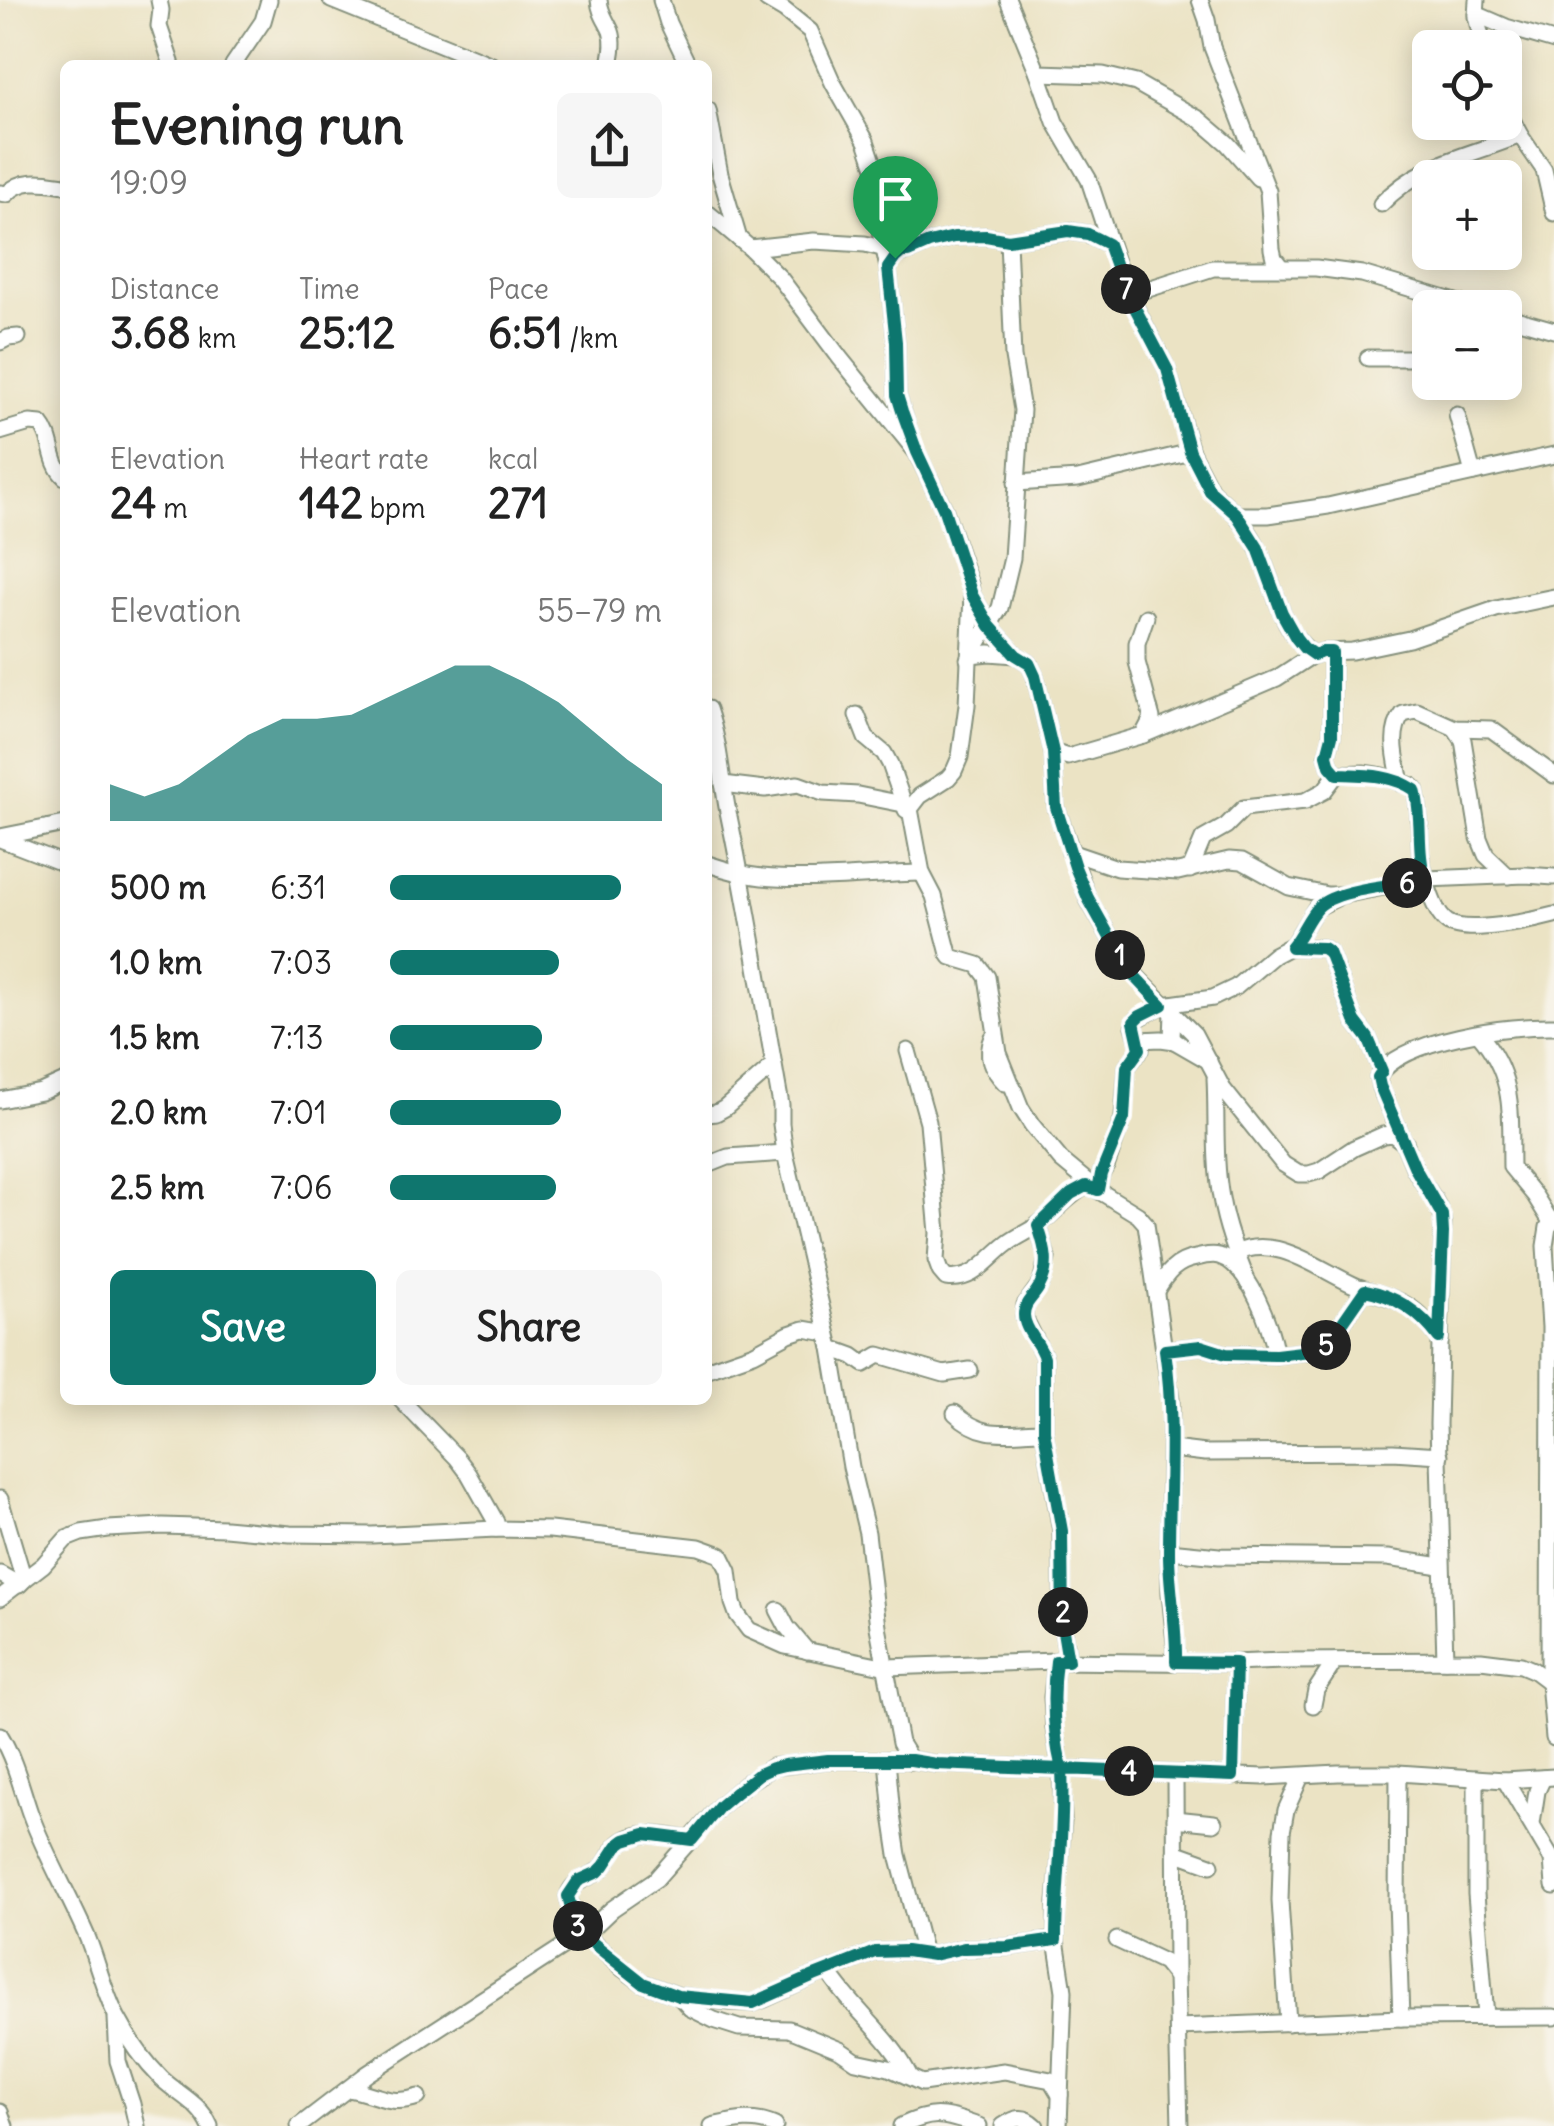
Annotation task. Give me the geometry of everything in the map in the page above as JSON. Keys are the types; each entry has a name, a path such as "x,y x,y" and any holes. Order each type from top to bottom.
{"street":[{"path":"159,0 160,26 170,60"},
{"path":"236,60 263,22 269,0"},
{"path":"331,0 480,60"},
{"path":"599,0 611,30 611,60"},
{"path":"661,0 686,60"},
{"path":"767,0 810,32 833,84 866,142 878,176 878,221 888,268 897,395 917,452 944,510 972,595 990,626 1016,655 1029,663 1035,676 1061,755 1053,772 1056,807 1070,852 1088,898 1127,968 1194,1034 1223,1089 1284,1164 1299,1174 1318,1170 1384,1135 1392,1134 1406,1144"},
{"path":"1008,0 1055,122 1089,180 1122,283 1167,369 1190,452 1210,491 1237,515 1258,548 1282,613 1296,638 1314,655"},
{"path":"1200,0 1214,54 1268,191 1272,249 1282,267"},
{"path":"1477,7 1506,27 1554,42"},
{"path":"1038,73 1123,78 1150,90 1198,118 1227,142 1268,191"},
{"path":"712,131 720,174 745,243"},
{"path":"1522,138 1544,170 1554,213"},
{"path":"1381,204 1406,181 1428,168 1506,140"},
{"path":"0,212 4,193 15,185 60,185"},
{"path":"712,216 780,278 917,452"},
{"path":"745,243 814,240 908,252 954,237 1008,240 1068,231 1088,234 1108,244"},
{"path":"969,657 1000,608 1012,558 1022,410 1013,357 1008,240"},
{"path":"888,268 902,252"},
{"path":"1122,283 1144,290 1212,268 1282,267 1362,274 1416,290"},
{"path":"1522,321 1554,330"},
{"path":"0,342 18,337"},
{"path":"1368,358 1412,358"},
{"path":"1457,415 1473,473"},
{"path":"1,429 42,424 60,472"},
{"path":"1016,483 1078,480 1190,452"},
{"path":"1237,515 1328,506 1554,455"},
{"path":"972,595 967,705 960,757 948,778 912,806 911,822 922,874 934,896 948,954 978,965 987,977 1002,1064 1032,1126 1061,1160 1146,1224 1171,1400 1169,1552 1176,1662"},
{"path":"1061,755 1143,735 1277,678 1322,652 1352,651 1409,640 1496,609 1554,598"},
{"path":"1143,735 1152,718 1137,662 1137,643 1146,617"},
{"path":"1332,652 1332,736 1327,755 1337,774"},
{"path":"969,657 989,653 1016,655"},
{"path":"1401,782 1394,734 1398,718 1417,712 1455,728 1491,729 1554,775"},
{"path":"858,715 866,738 886,756 911,822"},
{"path":"712,722 745,891 781,1104 785,1152 829,1341 866,1533 878,1627 900,1743 911,1762"},
{"path":"1455,728 1463,740 1478,838 1482,849 1508,876"},
{"path":"1337,774 1363,773 1412,786 1417,796 1426,880 1441,917 1453,926 1514,923 1554,915"},
{"path":"1190,870 1203,839 1226,826 1244,808 1306,801 1324,791 1337,774"},
{"path":"851,795 894,781"},
{"path":"722,784 765,789 798,784 823,793 882,798 903,804"},
{"path":"0,838 60,825"},
{"path":"0,838 60,862"},
{"path":"1070,852 1117,868 1178,872 1218,862 1242,861 1289,888 1327,896 1426,880 1526,875 1554,878"},
{"path":"712,865 763,877 922,874"},
{"path":"745,891 763,877"},
{"path":"1291,947 1316,908 1344,894"},
{"path":"1097,1190 1124,1118 1127,1067 1140,1049 1136,1019 1221,996 1274,954 1291,947 1323,948 1329,952 1355,1021 1368,1038 1382,1071"},
{"path":"1168,1009 1172,1038 1212,1067"},
{"path":"1444,1660 1439,1338 1442,1215 1415,1168 1378,1077 1424,1045 1522,1027 1554,1026"},
{"path":"1479,1034 1492,1049 1504,1077 1512,1114 1512,1167 1552,1221 1545,1246 1552,1368 1549,1682 1554,1738"},
{"path":"1139,1040 1175,1041"},
{"path":"908,1052 931,1138 938,1233 936,1260 940,1272 950,1280 970,1276 1008,1243 1038,1226 1071,1194 1086,1186 1097,1190"},
{"path":"712,1114 726,1108 774,1065"},
{"path":"1212,1067 1221,1199 1236,1254 1269,1322 1276,1355"},
{"path":"0,1100 41,1092 60,1083"},
{"path":"712,1164 728,1157 785,1152"},
{"path":"1038,1226 1047,1258 1041,1283 1025,1305 1024,1317 1044,1358 1044,1431 1062,1531 1062,1661 1052,1697 1062,1769 1063,1820 1056,1903 1056,1940 1064,1991 1059,2126"},
{"path":"1236,1254 1252,1247 1290,1253 1365,1290 1406,1304 1426,1320 1439,1338"},
{"path":"1156,1292 1173,1267 1188,1259 1214,1255 1232,1263 1248,1282"},
{"path":"1165,1350 1201,1346 1226,1354 1306,1353 1325,1346 1365,1290"},
{"path":"712,1368 804,1329 864,1364 878,1355 944,1374 970,1370"},
{"path":"406,1405 469,1474 496,1522 496,1529"},
{"path":"956,1413 992,1434 1044,1431"},
{"path":"1172,1448 1205,1453 1440,1455"},
{"path":"0,1499 21,1582"},
{"path":"0,1598 44,1565 66,1539 94,1530 163,1526 290,1534 496,1529 579,1532 713,1550 726,1563 732,1603 749,1630 785,1646 887,1667 1062,1661 1444,1660 1506,1662 1533,1670 1549,1682"},
{"path":"1169,1552 1388,1558 1442,1566"},
{"path":"0,1574 21,1582"},
{"path":"0,1606 21,1582"},
{"path":"778,1610 807,1650"},
{"path":"1312,1706 1316,1690 1335,1661"},
{"path":"1233,1776 1236,1663"},
{"path":"0,1735 116,2015 152,2068 198,2106 210,2126"},
{"path":"299,2126 348,2089 584,1934 656,1879 720,1806 772,1768 828,1760 887,1760 1175,1775 1398,1774 1504,1780 1549,1777"},
{"path":"887,1760 898,1855 924,1954"},
{"path":"1398,1774 1400,2018"},
{"path":"1175,1775 1180,2126"},
{"path":"1288,2023 1280,1901 1282,1832 1300,1776"},
{"path":"1532,1824 1537,1792 1549,1777"},
{"path":"1476,1778 1476,1894 1486,2016"},
{"path":"1504,1780 1553,1861 1554,1886"},
{"path":"1175,1819 1214,1823"},
{"path":"692,1840 645,1834 625,1840 598,1872 578,1881 568,1896 574,1920 584,1934 643,1983 678,1996 753,2003 884,1950 924,1954 1056,1940"},
{"path":"1175,1852 1211,1866"},
{"path":"1117,1940 1164,1962 1176,1976"},
{"path":"828,1970 898,2056 910,2077"},
{"path":"678,1996 690,2008 714,2020 750,2030 789,2029 856,2061 889,2068 927,2083 1011,2071 1051,2080 1060,2095"},
{"path":"116,2015 118,2060 137,2126"},
{"path":"1178,2026 1554,2017"},
{"path":"348,2089 388,2101 403,2102 418,2096"},
{"path":"0,2112 6,2126"},
{"path":"901,2126 938,2114 979,2126"},
{"path":"1002,2126 1018,2118 1030,2120 1036,2126"},
{"path":"712,2126 740,2120 764,2121 775,2126"}],"route":[{"path":"895,258 888,268 897,395 902,411 944,510 972,595 990,626 1016,655 1029,663 1040,689 1053,752 1056,807 1088,898 1127,968 1162,1005 1134,1022 1141,1046 1127,1067 1124,1118 1098,1190 1086,1186 1071,1194 1038,1226 1047,1258 1041,1283 1024,1312 1025,1322 1044,1358 1044,1431 1062,1531 1063,1631 1068,1661 1056,1661 1052,1697 1062,1769 911,1760 828,1760 784,1765 747,1783 720,1806 692,1840 634,1836 617,1846 598,1872 572,1888 568,1896 574,1920 622,1968 643,1983 678,1996 730,2002 764,2000 884,1950 933,1955 964,1948 1056,1940 1062,1769 1233,1776 1236,1663 1176,1662 1169,1552 1171,1400 1165,1350 1201,1346 1226,1354 1276,1355 1318,1350 1329,1342 1365,1290 1406,1304 1426,1320 1439,1338 1442,1215 1415,1168 1380,1086 1378,1077 1382,1071 1368,1038 1355,1021 1329,952 1323,948 1291,947 1322,904 1344,894 1426,880 1415,790 1383,776 1337,774 1330,766 1327,755 1332,736 1332,652 1314,655 1296,638 1282,613 1258,548 1237,515 1210,491 1190,452 1167,369 1122,283 1108,244 1088,234 1068,231 1008,240 954,237 902,252 895,258"}]}
